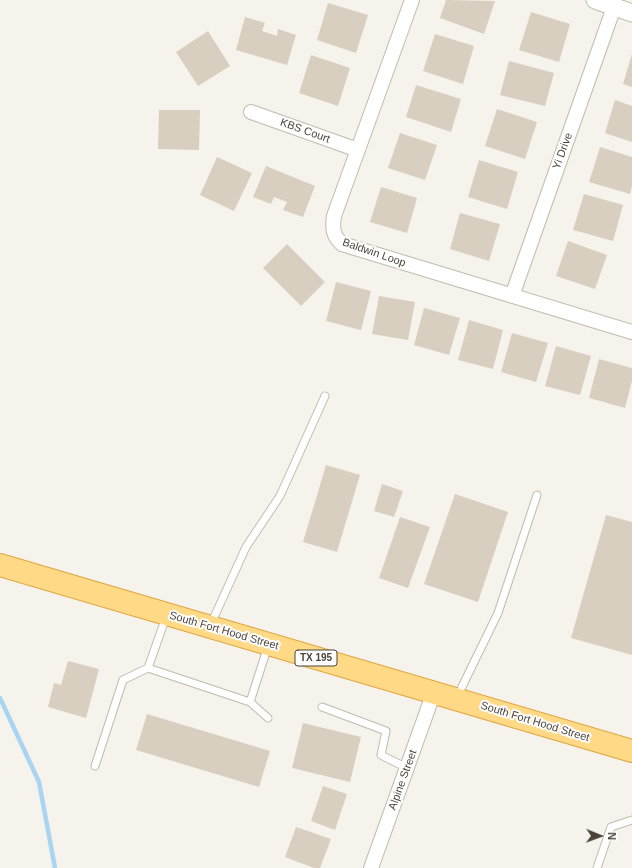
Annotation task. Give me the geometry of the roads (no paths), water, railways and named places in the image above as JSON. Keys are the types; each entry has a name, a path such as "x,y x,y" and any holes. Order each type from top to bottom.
{"highway":[{"name":"South Fort Hood Street","path":"0,565 632,751"}],"street":[{"name":"Baldwin Loop","path":"412,0 334,216 332,224 333,233 342,244 632,332"},
{"path":"595,0 632,13"},
{"name":"Yi Drive","path":"512,296 614,7"},
{"name":"KBS Court","path":"251,112 358,150"},
{"name":"Alpine Street","path":"371,868 434,692"}],"lane":[{"path":"210,626 246,547 280,496 325,396"},
{"path":"456,698 498,613 537,495"},
{"path":"148,668 167,614"},
{"path":"250,702 268,644"},
{"path":"94,766 123,680 148,668 250,702 268,718"},
{"path":"322,707 386,731 382,755 407,768"},
{"path":"598,868 610,827 632,820"}],"waterway":[{"path":"0,698 39,782 55,868"}]}
